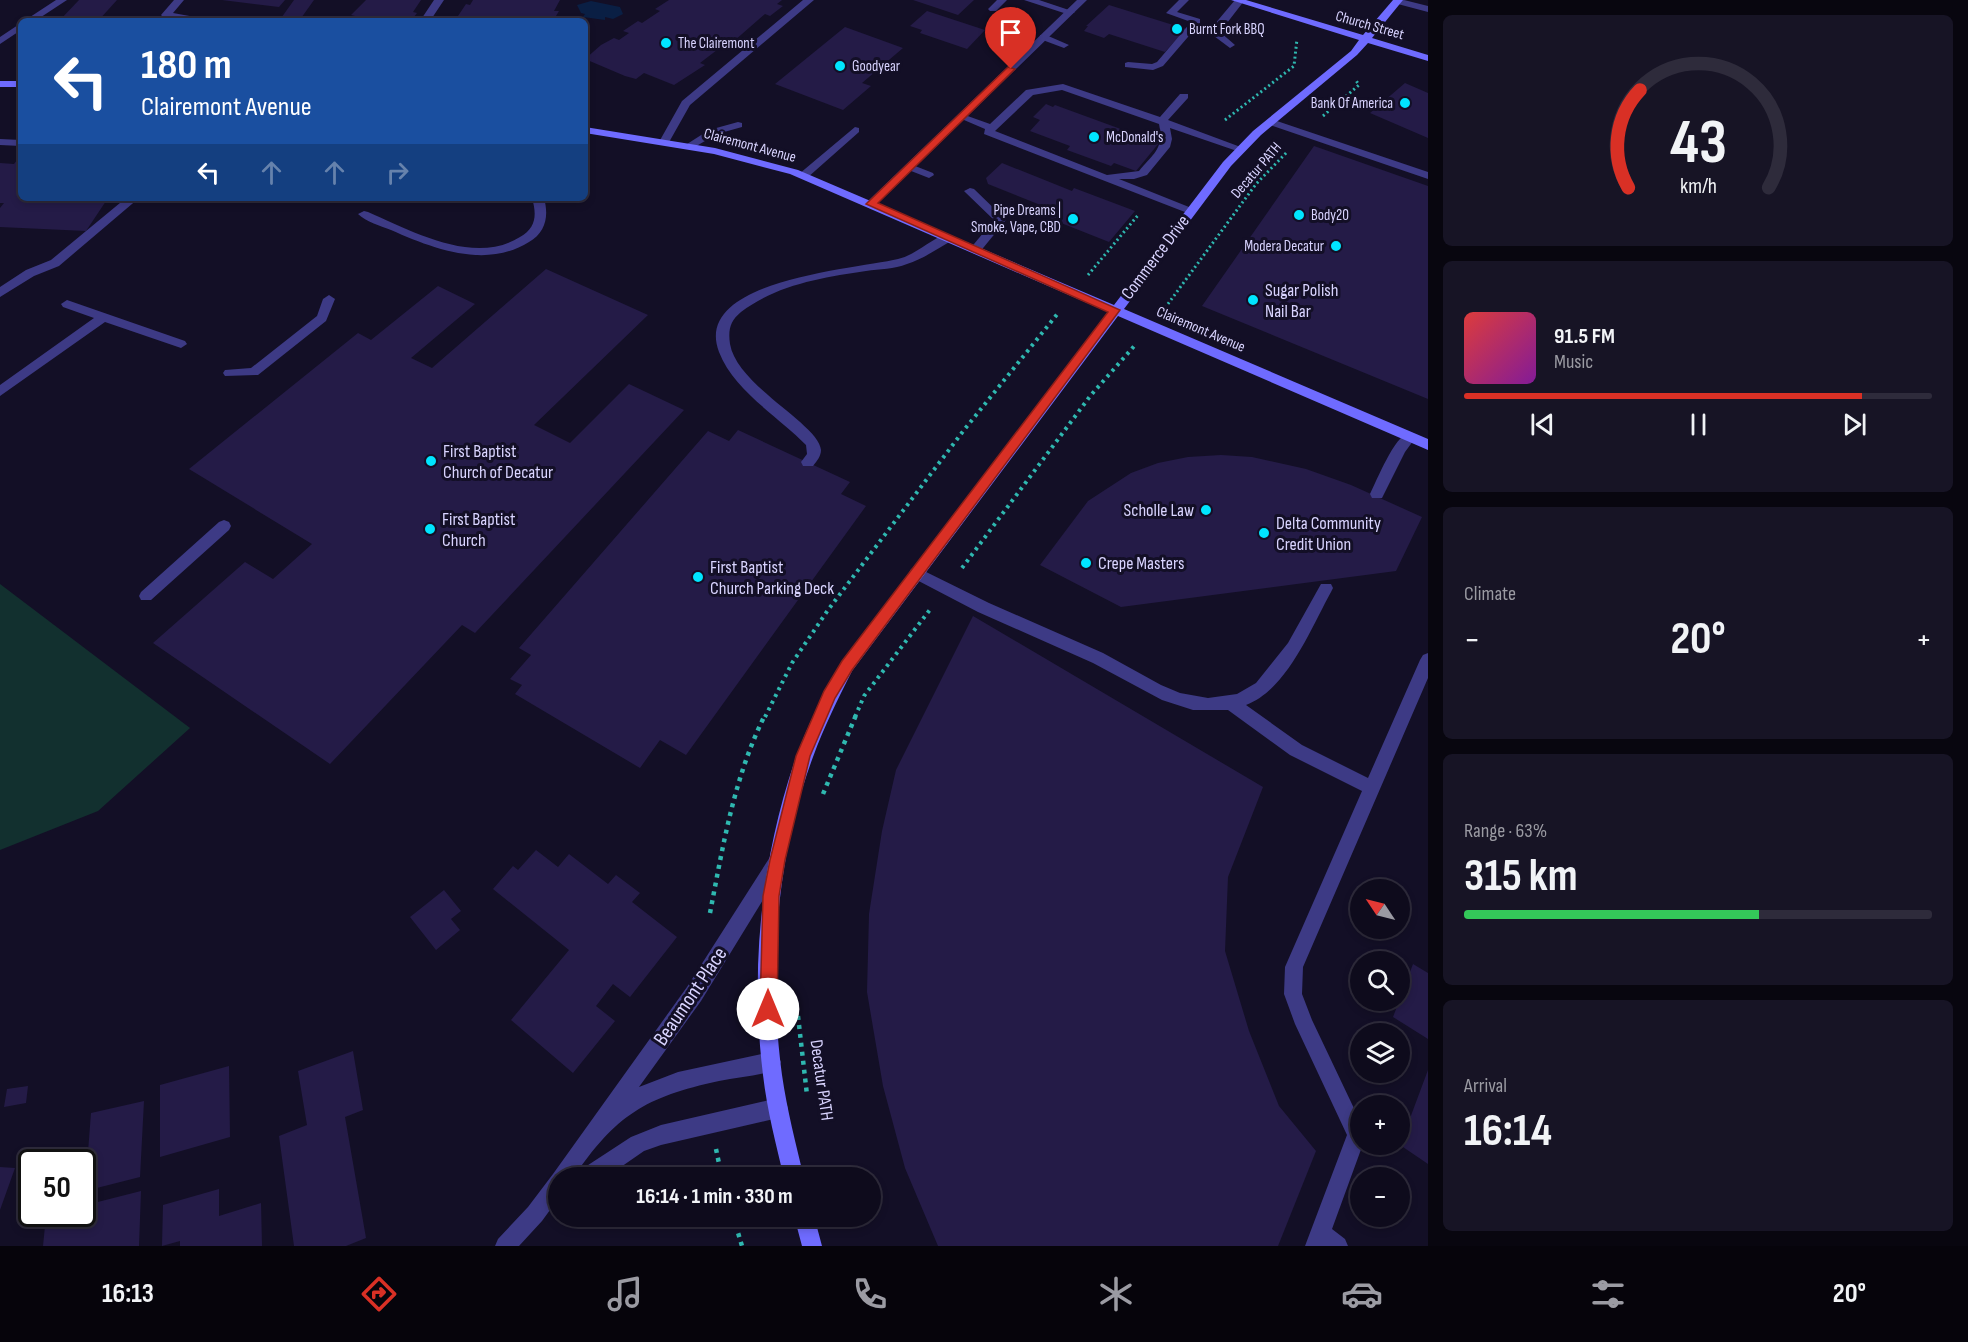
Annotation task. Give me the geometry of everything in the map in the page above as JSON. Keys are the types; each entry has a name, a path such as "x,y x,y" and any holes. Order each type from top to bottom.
{"main road":[{"name":"Commerce Drive","path":"791,1167 778,1108 771,1062 768,1009 771,896 777,860 803,756 829,695 847,666 916,573 1190,211 1241,148 1344,62 1367,40 1398,0"},
{"name":"Church Street","path":"1238,1 1428,58"},
{"path":"0,84 18,84"},
{"name":"Clairemont Avenue","path":"588,130 689,146 754,160 803,176 1428,445"},
{"path":"807,1227 812,1246"}],"street":[{"path":"33,18 62,0"},
{"path":"179,0 166,15 186,18"},
{"path":"427,18 439,0"},
{"path":"664,142 686,103 809,0"},
{"path":"993,9 1002,0"},
{"path":"1029,0 1070,12"},
{"path":"871,204 1082,0"},
{"path":"1128,65 1153,67 1160,64 1197,21 1171,14 1184,0"},
{"path":"1398,0 1428,9"},
{"path":"1230,45 1215,33 1217,27 1238,1"},
{"path":"0,41 18,28"},
{"path":"1043,37 1064,45"},
{"path":"1190,211 987,132 1030,92 1063,87 1241,148"},
{"path":"1163,120 1184,96"},
{"path":"962,117 991,128"},
{"path":"1100,175 1126,177 1143,173 1165,147 1167,139 1163,120"},
{"path":"1271,122 1428,176"},
{"path":"689,146 713,132 738,125"},
{"path":"803,176 855,130"},
{"path":"0,142 18,143"},
{"path":"910,167 929,175"},
{"path":"970,191 1000,220 975,250"},
{"path":"0,293 30,273 55,262 129,201"},
{"path":"364,214 439,246 458,250 484,251 515,246 535,232 540,225 542,214 539,201"},
{"path":"808,462 814,456 815,449 812,443 740,377 729,360 720,341 724,320 743,303 772,291 817,276 902,262 947,238"},
{"path":"229,373 254,372 322,318 329,299"},
{"path":"67,304 181,344"},
{"path":"0,391 104,317"},
{"path":"1377,494 1409,437"},
{"path":"146,596 224,526"},
{"path":"916,573 945,590 1099,659 1174,698 1194,703 1230,703 1252,696 1266,685 1277,671 1326,588"},
{"path":"1338,1246 1317,1240 1357,1135 1304,1024 1293,993 1294,967 1428,660"},
{"path":"1230,703 1296,750 1372,788"},
{"name":"Beaumont Place","path":"569,1167 694,994 777,860"},
{"name":"Beaumont Place","path":"598,1128 620,1108 656,1088 704,1075 771,1062"},
{"path":"603,1167 638,1144 661,1136 778,1108"},
{"path":"505,1246 535,1214 548,1196"},
{"path":"535,1214 548,1204"}],"path":[{"name":"Decatur PATH","path":"1168,304 1256,184 1305,133 1359,86 1344,62"},
{"path":"819,803 864,696 1091,396 1119,366"},
{"name":"Decatur PATH","path":"798,1015 808,1107"},
{"path":"736,1227 742,1246"}],"green space":[{"path":"0,584 190,728 98,811 0,850"}],"water":[{"path":"591,1 620,7 623,14 613,19 605,17 605,20 583,17 585,14 581,13 577,5"}],"building":[{"path":"79,0 117,0 101,18 62,18"},
{"path":"222,0 285,0 279,7"},
{"path":"294,0 314,0 301,18 281,18"},
{"path":"366,0 421,0 413,12 417,13 413,18 353,18 355,16 351,15"},
{"path":"473,0 560,0 554,11 559,11 555,18 461,18 462,16 458,16 466,4 470,5"},
{"name":"The Clairemont","path":"669,0 782,0 777,4 783,6 770,16 765,14 734,41 730,40 700,63 705,65 674,85 644,73 636,79 625,76 588,60 588,56 601,45 614,38 619,40 629,33 623,31 638,21 642,23 660,11 655,9"},
{"path":"913,0 974,0 958,15"},
{"path":"1109,5 1186,29 1165,52 1109,34 1104,38 1084,31 1088,26 1086,26"},
{"path":"927,11 985,30 967,49 920,33 922,30 910,26"},
{"name":"Goodyear","path":"845,27 903,48 862,83 871,86 843,110 775,84"},
{"name":"Bank Of America","path":"1405,83 1428,93 1428,138 1370,113"},
{"name":"McDonald's","path":"1046,104 1053,107 1055,105 1159,143 1136,171 1114,163 1111,166 1067,150 1070,146 1030,131 1040,120 1033,117"},
{"name":"Modera Decatur","path":"1314,146 1428,186 1428,399 1202,306"},
{"path":"18,159 18,201 106,201 86,231 0,227 0,208 4,203 0,203 0,163 14,164"},
{"path":"1002,163 1072,191 1074,188 1135,211 1109,242 1046,217 1053,210 988,184 986,178"},
{"name":"First Baptist Church","path":"546,269 648,315 534,425 570,443 629,384 684,410 475,633 462,625 330,764 153,643 245,562 273,579 312,544 189,469 358,333 371,340 438,286 475,304 411,358 432,368"},
{"name":"First Baptist Church Parking Deck","path":"738,430 850,482 841,494 866,506 686,755 660,740 640,768 515,694 522,685 510,679 531,655 519,648 708,431 729,441"},
{"path":"1221,455 1252,457 1306,469 1351,485 1422,517 1396,571 1121,607 1040,565 1088,501 1131,473 1158,463 1188,457"},
{"path":"973,616 1263,787 1228,877 1225,951 1249,1031 1279,1106 1316,1151 1278,1246 938,1246 905,1168 883,1086 867,992 869,914 882,831 896,770"},
{"path":"536,850 558,867 569,854 608,884 616,875 640,893 632,902 677,937 630,997 613,984 596,1006 615,1021 573,1073 511,1020 569,950 493,889 513,866 518,870"},
{"path":"444,890 461,911 451,919 460,930 436,950 410,917"},
{"path":"1413,964 1428,973 1428,1039 1410,1028 1410,1023 1403,1023 1393,1017 1395,1011 1410,1011 1410,972"},
{"path":"353,1051 363,1110 345,1117 366,1238 346,1246 294,1246 279,1136 307,1125 298,1071"},
{"path":"229,1066 230,1137 160,1157 160,1085"},
{"path":"1428,1070 1428,1164 1410,1152 1410,1118"},
{"path":"28,1086 26,1103 4,1107 7,1089"},
{"path":"144,1101 140,1177 96,1188 96,1149 88,1149 91,1113"},
{"path":"0,1167 15,1168 0,1210"},
{"path":"219,1189 219,1216 261,1203 262,1246 180,1246 180,1241 162,1246 163,1205"},
{"path":"141,1191 139,1246 43,1246 45,1227 96,1227 96,1202"}],"place":[{"name":"Burnt Fork BBQ","path":"1177,29"},
{"name":"The Clairemont","path":"666,43"},
{"name":"Goodyear","path":"840,66"},
{"name":"Bank Of America","path":"1405,103"},
{"name":"McDonald's","path":"1094,137"},
{"name":"Body20","path":"1299,215"},
{"name":"Pipe Dreams | Smoke, Vape, CBD","path":"1073,219"},
{"name":"Modera Decatur","path":"1336,246"},
{"name":"Sugar Polish Nail Bar","path":"1253,300"},
{"name":"First Baptist Church of Decatur","path":"431,461"},
{"name":"Scholle Law","path":"1206,510"},
{"name":"First Baptist Church","path":"430,529"},
{"name":"Delta Community Credit Union","path":"1264,533"},
{"name":"Crepe Masters","path":"1086,563"},
{"name":"First Baptist Church Parking Deck","path":"698,577"}],"route":[{"path":"768,1009 771,896 777,860 803,756 829,695 847,666 1115,310 871,204 1011,69"}]}
